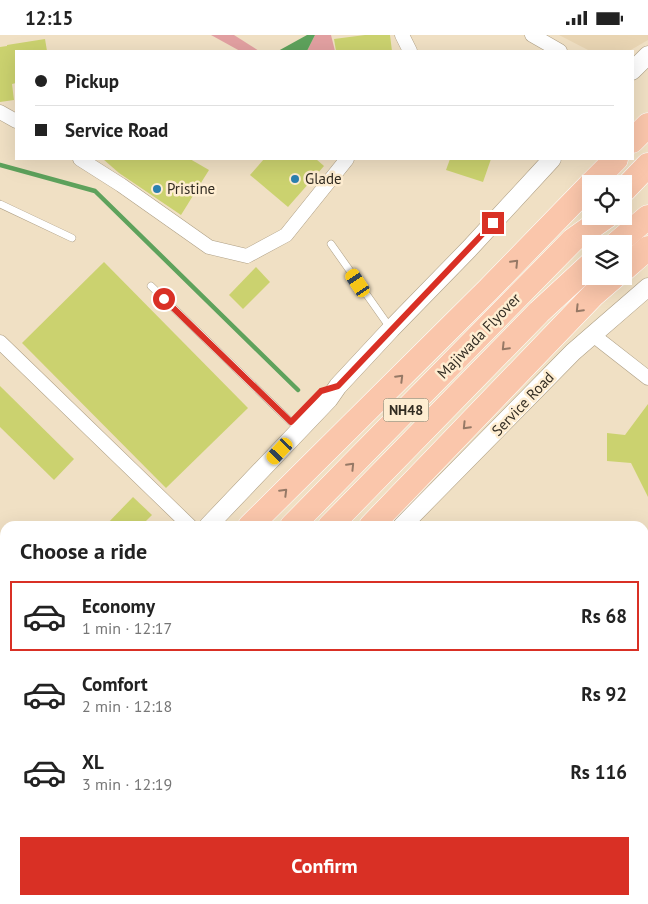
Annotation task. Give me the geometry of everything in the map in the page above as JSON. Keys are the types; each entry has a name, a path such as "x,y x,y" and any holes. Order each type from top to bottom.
{"highway":[{"path":"634,139 648,125"},
{"path":"600,175 615,160"},
{"path":"632,182 648,165"},
{"path":"632,199 648,188"},
{"path":"255,521 488,290 582,193"},
{"path":"627,235 648,217"},
{"path":"573,240 588,225"},
{"name":"Majiwada Flyover","path":"297,521 573,240 594,225"},
{"path":"632,262 648,248"},
{"name":"Majiwada Flyover","path":"335,521 539,312 582,272"},
{"path":"376,521 566,322 605,285"}],"street":[{"path":"402,35 410,50"},
{"path":"532,35 558,50"},
{"path":"634,69 648,55"},
{"path":"0,112 15,120"},
{"path":"82,160 121,185 208,247 247,256 286,235 346,160"},
{"path":"213,521 551,160"},
{"name":"Service Road","path":"407,521 566,359 648,287"},
{"path":"593,335 648,378"},
{"path":"0,342 187,521"},
{"path":"197,521 321,391 338,386"}],"lane":[{"path":"0,204 72,238"},
{"path":"331,244 391,329"},
{"path":"151,286 291,422"}],"shaded area":[{"path":"211,35 234,35 257,50 238,50"},
{"path":"307,35 315,35 308,50 280,50"},
{"path":"315,35 331,35 335,50 308,50"},
{"path":"559,35 648,35 648,40 631,50 588,50"}],"building":[{"path":"365,35 390,35 392,50 336,50 334,39"},
{"path":"45,39 47,50 15,50 15,83 12,84 14,100 0,102 0,47"},
{"name":"Pristine","path":"104,160 192,160 209,170 181,215 119,173"},
{"name":"Glade","path":"263,160 317,160 324,166 288,207 250,175"},
{"path":"450,160 491,160 483,182 446,170"},
{"path":"104,262 248,408 166,488 22,343"},
{"path":"256,267 270,282 243,309 229,295"},
{"path":"0,386 74,459 54,480 0,427"},
{"path":"648,404 648,497 631,463 607,461 607,433 625,435"},
{"path":"133,497 152,515 146,521 110,521"}],"waterway":[{"path":"0,165 95,191 298,390"}],"place":[{"name":"Glade","path":"295,179"},
{"name":"Pristine","path":"157,189"}],"route":[{"path":"164,299 291,422 321,391 338,386 493,223"}]}
